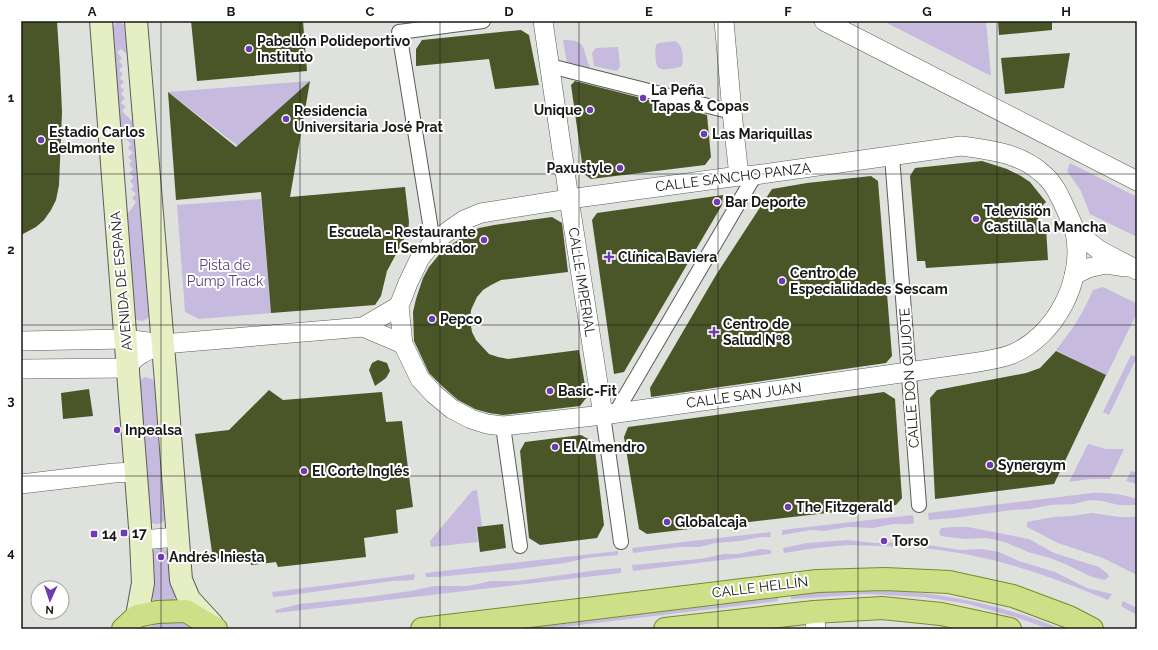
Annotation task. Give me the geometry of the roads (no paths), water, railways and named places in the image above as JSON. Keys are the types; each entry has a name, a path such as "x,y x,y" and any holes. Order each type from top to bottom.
{"main road":[{"name":"AVENIDA DE ESPAÑA","path":"101,21 141,540 143,591 130,622"},
{"name":"AVENIDA DE ESPAÑA","path":"136,21 181,580 189,599 217,629"},
{"name":"CALLE HELLÍN","path":"422,629 817,581 885,578 949,582 1013,596 1069,617 1092,629"},
{"path":"665,629 815,620 882,608 941,614 1010,629"},
{"name":"AVENIDA DE ESPAÑA","path":"130,622 157,612 186,612 217,629"}],"street":[{"path":"433,242 399,32 483,21"},
{"name":"CALLE IMPERIAL","path":"543,21 569,199 609,414 621,542"},
{"path":"609,414 747,176 732,112 724,21"},
{"path":"824,21 1137,181"},
{"path":"550,66 732,112"},
{"name":"CALLE SANCHO PANZA","path":"398,306 420,258 433,242 464,220 481,213 569,199 961,146 995,150 1022,160 1044,174 1059,193 1075,231"},
{"name":"CALLE DON QUIJOTE","path":"892,156 919,505"},
{"path":"1075,231 1099,250 1135,269"},
{"name":"CALLE SAN JUAN","path":"398,306 403,344 420,379 434,394 452,408 471,419 487,424 503,426 609,414 909,372 985,361 1011,354 1042,334 1065,301 1071,289 1076,267 1075,231"},
{"path":"1074,275 1088,268 1106,264 1135,269"},
{"path":"363,328 398,306"},
{"path":"21,341 125,339 163,344 363,328 403,344"},
{"path":"21,369 128,368 130,364 150,349 163,344"},
{"path":"503,426 520,546"},
{"path":"21,484 114,473 136,472"},
{"path":"141,540 178,537"}],"place":[{"name":"Pabellón Polideportivo Instituto","path":"249,49"},
{"name":"La Peña Tapas & Copas","path":"643,98"},
{"name":"Unique","path":"590,110"},
{"name":"Residencia Universitaria José Prat","path":"286,119"},
{"name":"Las Mariquillas","path":"704,134"},
{"name":"Estadio Carlos Belmonte","path":"41,140"},
{"name":"Paxustyle","path":"620,168"},
{"name":"Bar Deporte","path":"717,202"},
{"name":"Televisión Castilla la Mancha","path":"976,219"},
{"name":"Escuela - Restaurante El Sembrador","path":"484,240"},
{"name":"Clínica Baviera","path":"609,257"},
{"name":"Centro de Especialidades Sescam","path":"782,281"},
{"name":"Pepco","path":"432,319"},
{"name":"Centro de Salud Nº8","path":"714,332"},
{"name":"Basic-Fit","path":"550,391"},
{"name":"Inpealsa","path":"117,430"},
{"name":"El Almendro","path":"555,447"},
{"name":"Synergym","path":"990,465"},
{"name":"El Corte Inglés","path":"304,471"},
{"name":"The Fitzgerald","path":"788,507"},
{"name":"Globalcaja","path":"667,522"},
{"name":"17","path":"124,533"},
{"name":"14","path":"94,534"},
{"name":"Torso","path":"884,541"},
{"name":"Andrés Iniesta","path":"161,557"}],"park label":[{"name":"Pista de Pump Track","path":"225,274"}]}
